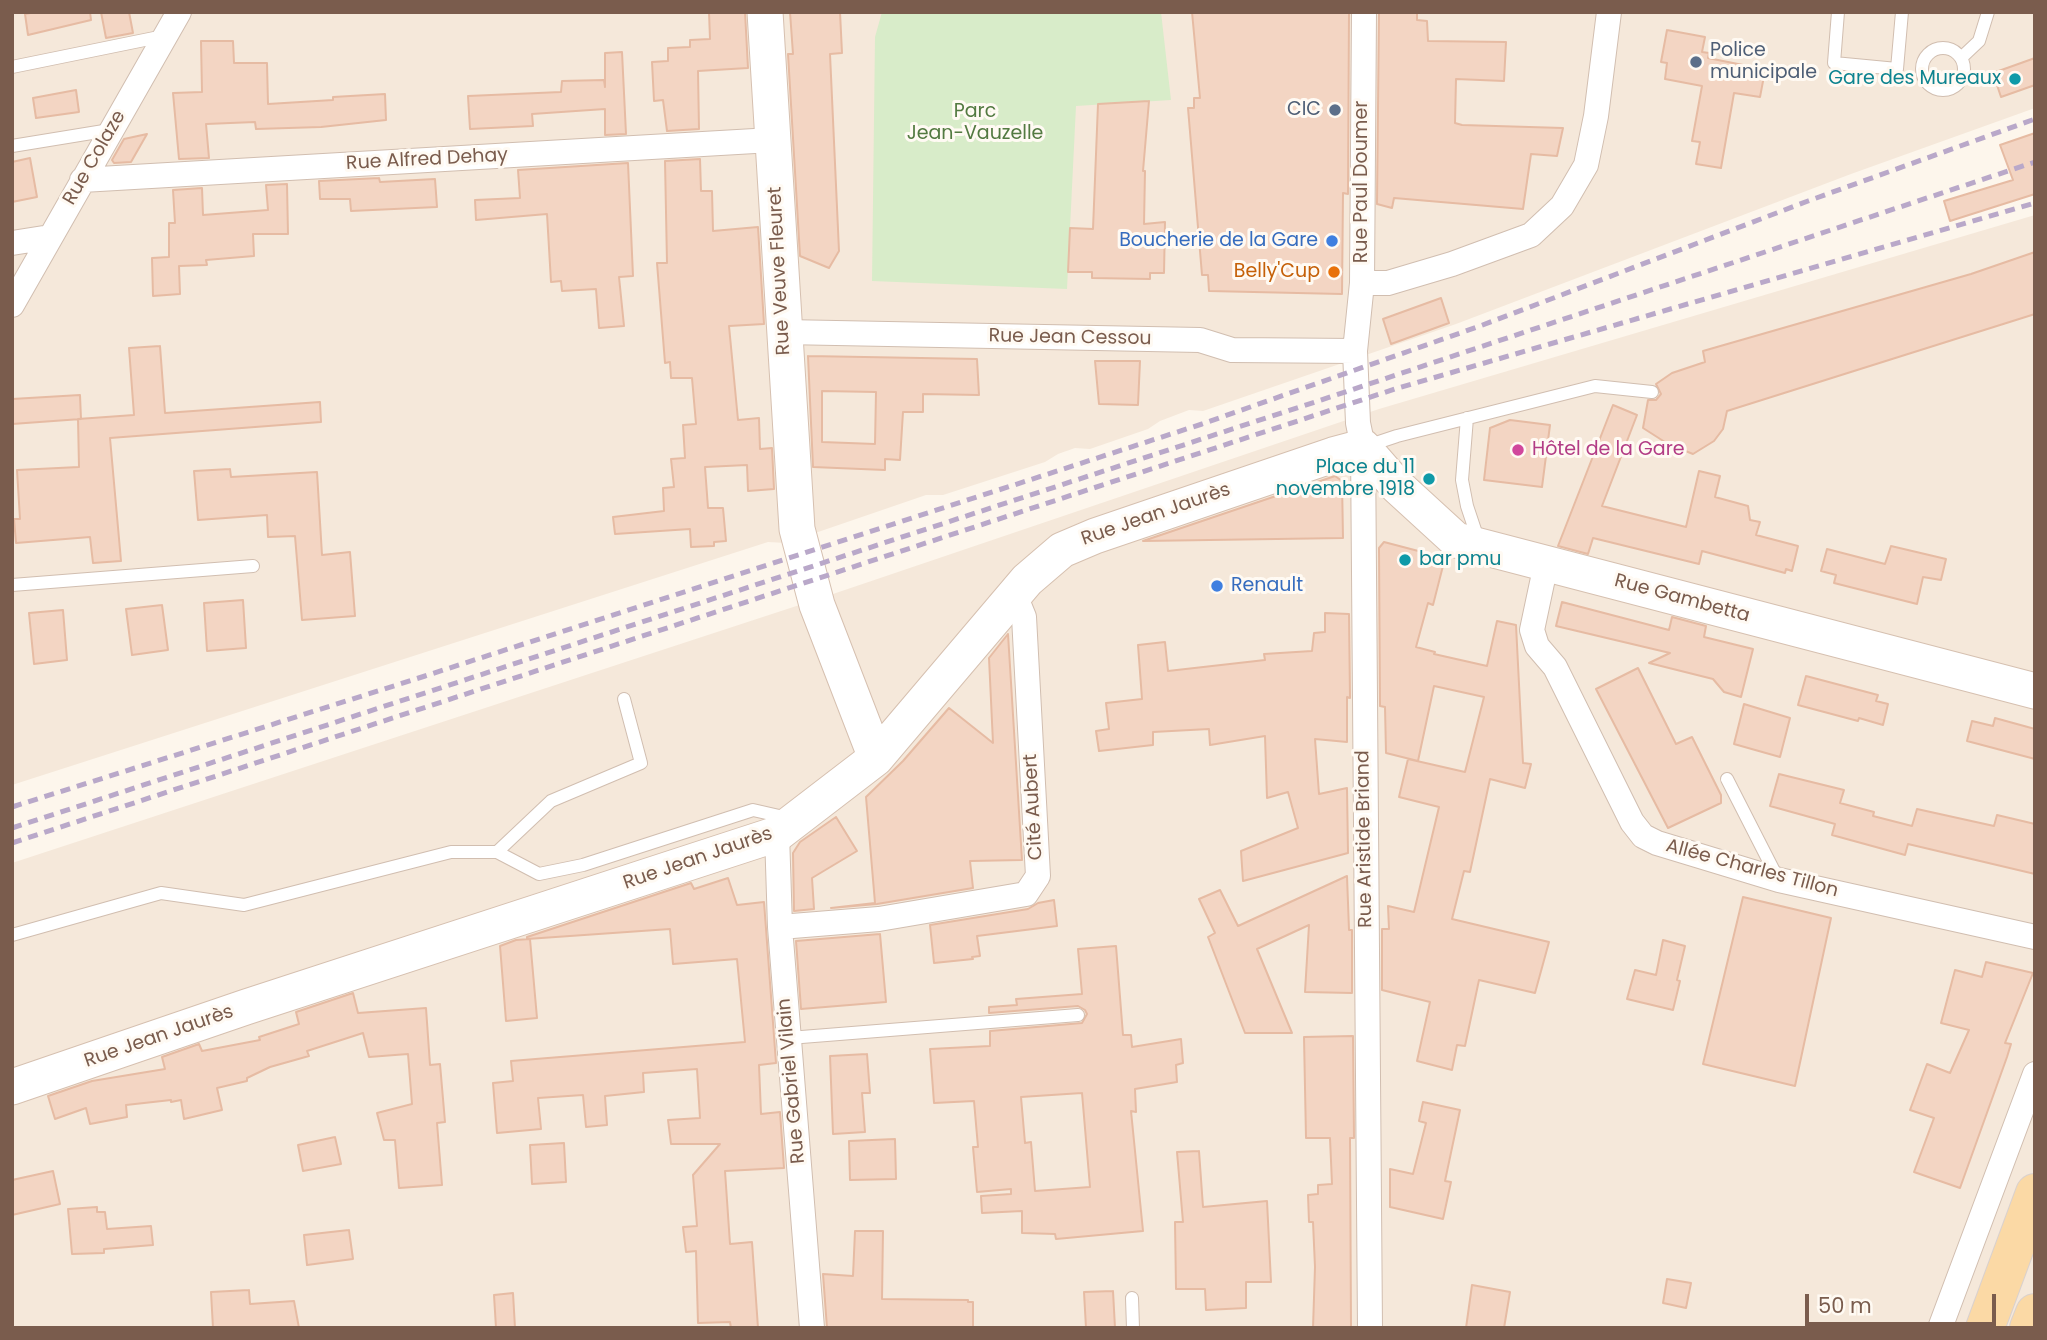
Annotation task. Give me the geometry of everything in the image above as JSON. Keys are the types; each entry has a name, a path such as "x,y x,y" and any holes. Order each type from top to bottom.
{"main road":[{"name":"Rue Veuve Fleuret","path":"765,12 797,529 817,605 876,758"},
{"name":"Rue Gambetta","path":"1363,447 1397,486 1456,540 2035,691"},
{"name":"Rue Jean Jaurès","path":"12,1087 786,827 876,758 1015,595 1051,557 1074,543 1363,447"},
{"path":"1985,1328 2035,1193"},
{"path":"2029,1328 2035,1313"}],"street":[{"name":"Rue Colaze","path":"12,305 179,12"},
{"name":"Rue Paul Doumer","path":"1355,351 1362,283 1364,12"},
{"path":"1362,283 1388,282 1439,268 1531,235 1562,206 1586,165 1596,116 1609,12"},
{"name":"Rue Alfred Dehay","path":"82,180 772,139"},
{"path":"12,243 50,237"},
{"name":"Rue Jean Cessou","path":"784,332 1200,340 1232,350 1355,351"},
{"name":"Rue Aristide Briand","path":"1355,351 1358,423 1363,447 1370,1328"},
{"name":"Allée Charles Tillon","path":"1546,564 1532,630 1537,646 1555,667 1643,836 1657,843 1779,880 2035,937"},
{"name":"Cité Aubert","path":"780,927 879,919 1026,894 1038,876 1024,617 1015,595"},
{"name":"Rue Gabriel Vilain","path":"786,827 780,927 812,1328"},
{"path":"1940,1328 2035,1074"}],"lane":[{"path":"1838,12 1834,63 1897,69 1902,12"},
{"path":"1961,58 1979,41 1984,32 1988,12"},
{"path":"12,67 164,36"},
{"path":"12,146 111,130"},
{"path":"1363,447 1595,386 1651,392"},
{"path":"1467,418 1462,480 1467,506 1481,546"},
{"path":"12,585 253,566"},
{"path":"497,852 551,801 641,763 624,699"},
{"path":"1727,779 1779,880"},
{"path":"12,935 161,893 244,905 451,852 497,852 540,874 583,865 753,810 786,827"},
{"path":"789,1038 1078,1015"},
{"path":"1132,1298 1133,1328"}],"shaded area":[{"path":"12,12 2035,12 2035,108 1851,174 1456,324 1203,411 1189,410 1160,421 1148,429 1090,449 1075,448 1045,462 943,495 926,495 786,543 768,542 12,785"},
{"path":"2035,215 2035,1328 12,1328 12,863 833,594 1379,409"}],"green space":[{"name":"Parc Jean-Vauzelle","path":"882,12 1161,12 1171,100 1076,106 1067,289 872,281 875,37"}],"building":[{"path":"90,12 91,20 28,35 25,14"},
{"path":"101,12 129,12 133,33 106,38"},
{"path":"709,12 745,12 748,68 698,71 699,129 667,131 663,100 654,101 652,62 668,61 668,48 690,47 690,40 710,39"},
{"path":"790,12 840,12 842,53 830,54 839,251 829,268 800,256 788,54 793,54"},
{"path":"1192,12 1349,12 1348,194 1343,193 1342,294 1209,291 1208,275 1202,275 1188,108 1194,108 1194,98 1200,98"},
{"path":"1379,12 1417,12 1417,20 1427,21 1428,41 1506,42 1504,81 1456,79 1455,123 1563,128 1557,156 1531,154 1523,209 1394,198 1392,208 1377,204"},
{"path":"1667,30 1705,37 1702,52 1709,53 1708,58 1743,65 1742,71 1764,76 1760,97 1734,93 1721,168 1696,164 1700,142 1692,141 1702,86 1665,79 1667,63 1661,62"},
{"path":"201,41 233,41 234,63 267,63 268,104 385,94 386,120 321,127 256,129 255,122 206,124 209,158 179,159 173,93 202,92"},
{"path":"622,52 626,134 605,135 605,109 532,114 533,126 470,129 468,96 561,92 562,81 604,80 605,87 605,53"},
{"name":"Gare des Mureaux","path":"2035,58 2035,85 2001,97 1993,73"},
{"path":"76,90 79,112 36,118 33,98"},
{"path":"1149,101 1143,171 1144,224 1165,222 1164,273 1150,273 1150,279 1092,278 1092,272 1068,272 1070,228 1093,229 1098,104"},
{"path":"2035,133 2035,194 1950,221 1944,201 2013,180 2000,145"},
{"path":"147,134 131,162 114,163 112,160 124,139"},
{"path":"30,158 37,197 12,202 12,162"},
{"path":"700,159 701,191 712,191 713,231 758,227 764,324 729,326 738,420 759,418 760,449 772,448 774,489 748,491 747,465 705,467 708,508 723,508 726,541 714,542 714,546 691,547 690,529 615,534 613,517 664,511 663,488 674,487 671,459 685,458 683,425 696,424 692,378 671,378 670,362 665,363 657,263 667,263 665,161"},
{"path":"628,163 633,276 619,277 624,326 599,328 596,289 562,291 561,281 551,282 547,214 476,220 475,200 520,198 518,170"},
{"path":"379,178 380,182 435,179 437,207 351,211 350,199 320,199 319,181"},
{"path":"287,184 288,234 253,234 254,256 206,260 207,265 179,266 180,294 153,296 152,258 169,257 169,223 175,223 173,190 202,188 203,215 268,210 266,185"},
{"path":"2035,252 2035,314 1727,411 1723,429 1714,441 1693,454 1668,444 1643,428 1648,400 1656,400 1661,394 1656,384 1672,373 1705,362 1703,351 1971,274"},
{"path":"1441,298 1449,323 1391,344 1383,319"},
{"path":"160,346 165,413 320,402 321,422 110,438 121,561 93,563 90,537 16,543 14,519 20,519 17,470 79,467 78,419 134,415 129,348"},
{"path":"808,356 977,359 979,395 923,394 923,412 903,412 900,460 885,459 885,470 813,467","holes":["822,391 876,392 875,444 822,442"]},
{"path":"1095,361 1140,361 1138,405 1099,404"},
{"path":"80,395 81,419 12,424 12,399"},
{"path":"1613,405 1637,415 1602,506 1686,527 1699,471 1720,476 1715,497 1748,506 1750,520 1760,522 1756,535 1798,546 1792,571 1786,569 1785,573 1702,551 1699,564 1593,538 1588,554 1558,546"},
{"name":"Hôtel de la Gare","path":"1510,420 1550,425 1542,487 1484,480 1490,428"},
{"path":"230,469 231,477 317,472 322,555 350,552 355,616 302,620 295,536 268,537 267,515 198,520 194,471"},
{"path":"1335,476 1342,481 1343,538 1143,541"},
{"path":"1384,542 1445,558 1433,605 1428,603 1416,647 1435,652 1434,654 1487,666 1497,621 1516,625 1523,763 1531,764 1525,788 1490,779 1470,872 1464,871 1452,919 1549,942 1535,993 1479,980 1465,1046 1457,1045 1452,1070 1417,1061 1430,1002 1382,990 1382,929 1389,929 1388,906 1414,912 1439,807 1399,797 1408,759 1465,772 1484,697 1434,686 1418,761 1386,753 1385,707 1380,706 1379,548"},
{"path":"1891,546 1946,559 1941,580 1923,577 1917,604 1834,583 1836,575 1821,571 1827,549 1885,564"},
{"path":"243,600 246,648 207,651 204,603"},
{"path":"1562,602 1669,630 1672,617 1706,626 1704,637 1753,649 1741,697 1724,692 1713,679 1649,663 1670,653 1556,626"},
{"path":"162,605 168,650 132,655 126,609"},
{"path":"63,610 67,660 34,664 29,613"},
{"path":"1325,613 1349,614 1350,698 1347,697 1347,742 1315,739 1319,794 1347,788 1348,853 1243,881 1241,851 1298,828 1288,792 1267,798 1265,736 1210,745 1209,729 1153,732 1153,745 1099,751 1096,731 1109,729 1106,703 1142,699 1138,645 1165,642 1168,671 1265,660 1264,654 1312,651 1314,633 1325,632"},
{"path":"1008,634 1022,860 970,861 973,888 877,904 831,908 875,903 866,797 903,761 949,708 993,743 989,658"},
{"path":"1638,668 1676,744 1692,737 1721,795 1721,803 1668,828 1596,689"},
{"path":"1806,676 1878,695 1876,701 1888,704 1883,725 1798,705"},
{"path":"1744,704 1790,718 1780,757 1734,744"},
{"path":"1995,718 2035,729 2035,759 1967,741 1972,721 1993,726"},
{"path":"1779,774 1844,790 1840,803 1874,812 1873,816 1912,826 1917,809 1994,826 1997,815 2035,824 2035,874 1908,844 1905,855 1832,835 1835,824 1770,806"},
{"path":"836,817 857,851 812,878 814,909 794,911 793,853 800,842"},
{"path":"1347,876 1349,930 1352,930 1352,993 1305,992 1309,925 1257,949 1292,1033 1245,1033 1208,937 1215,933 1199,899 1220,890 1238,926"},
{"path":"728,878 737,905 764,902 776,1063 759,1065 761,1114 780,1112 784,1168 725,1171 730,1244 752,1242 758,1328 731,1328 730,1322 698,1323 696,1251 686,1252 683,1227 697,1226 693,1175 720,1144 671,1144 668,1120 700,1118 697,1069 643,1073 644,1092 605,1096 607,1125 586,1127 583,1095 538,1098 541,1129 497,1133 493,1083 513,1081 511,1061 745,1042 737,959 673,964 670,929 527,939 691,883 694,889"},
{"path":"1743,897 1831,918 1795,1086 1703,1064"},
{"path":"1054,900 1057,926 977,936 980,956 934,963 930,925 1028,909 1038,903"},
{"path":"880,934 886,1002 801,1009 796,941"},
{"path":"530,939 537,1018 506,1021 500,946 516,940"},
{"path":"1663,940 1685,946 1673,1010 1627,999 1635,970 1656,975"},
{"path":"1116,946 1123,1035 1131,1035 1132,1047 1181,1039 1183,1063 1176,1065 1177,1082 1135,1089 1136,1112 1131,1111 1143,1231 1056,1239 1055,1234 1022,1233 1022,1211 982,1213 981,1196 1011,1194 1011,1189 977,1192 973,1147 978,1147 974,1101 934,1103 930,1049 990,1046 990,1031 1082,1023 1087,1014 1078,1006 989,1013 989,1007 1017,1005 1016,999 1082,994 1078,949","holes":["1082,1093 1090,1187 1035,1191 1031,1142 1025,1143 1021,1097"]},
{"path":"1986,962 2033,973 2005,1043 2011,1044 1960,1188 1914,1172 1934,1118 1910,1110 1927,1064 1950,1073 1969,1030 1941,1023 1955,970 1982,977"},
{"path":"353,993 358,1013 426,1008 430,1065 440,1064 445,1122 437,1123 442,1185 399,1188 395,1140 384,1140 377,1113 412,1104 408,1054 369,1057 363,1033 307,1051 309,1056 270,1067 247,1078 247,1081 217,1088 222,1110 184,1119 181,1100 171,1100 126,1105 127,1117 90,1124 86,1108 55,1119 48,1096 92,1081 165,1069 162,1057 199,1044 202,1051 260,1040 259,1037 299,1024 296,1012"},
{"path":"1353,1036 1354,1138 1350,1138 1351,1328 1313,1328 1315,1267 1313,1222 1309,1222 1308,1195 1318,1194 1318,1185 1332,1184 1330,1138 1306,1138 1304,1037"},
{"path":"867,1054 870,1093 862,1093 865,1132 833,1134 830,1056"},
{"path":"1423,1102 1460,1110 1445,1181 1451,1182 1443,1219 1390,1207 1390,1169 1413,1174 1426,1123 1419,1121"},
{"path":"335,1137 341,1164 303,1171 298,1145"},
{"path":"895,1139 896,1179 850,1180 849,1141"},
{"path":"564,1143 566,1182 532,1184 530,1145"},
{"path":"1199,1151 1203,1207 1267,1201 1271,1282 1246,1282 1246,1308 1206,1310 1205,1289 1176,1289 1175,1222 1183,1222 1177,1152"},
{"path":"53,1171 60,1204 12,1215 12,1180"},
{"path":"97,1207 97,1212 105,1212 107,1229 151,1226 153,1245 104,1249 104,1253 72,1254 68,1209"},
{"path":"349,1230 353,1259 307,1265 304,1235"},
{"path":"855,1231 883,1231 882,1299 968,1300 973,1302 973,1328 827,1328 823,1274 853,1276"},
{"path":"1667,1279 1691,1283 1686,1308 1663,1303"},
{"path":"1472,1285 1510,1292 1504,1328 1466,1328"},
{"path":"249,1290 250,1304 294,1301 299,1328 213,1328 211,1292"},
{"path":"1113,1291 1115,1328 1086,1328 1084,1292"},
{"path":"513,1293 515,1328 496,1328 494,1295"}],"railway":[{"path":"12,807 1202,424 1480,326 1808,201 2035,119"},
{"path":"12,828 1318,401 2035,162"},
{"path":"12,843 1395,389 2035,203"}],"place":[{"name":"Police municipale","path":"1696,62"},
{"name":"Gare des Mureaux","path":"2015,79"},
{"name":"CIC","path":"1335,110"},
{"name":"Boucherie de la Gare","path":"1332,241"},
{"name":"Belly'Cup","path":"1334,272"},
{"name":"Hôtel de la Gare","path":"1518,450"},
{"name":"Place du 11 novembre 1918","path":"1429,479"},
{"name":"bar pmu","path":"1405,560"},
{"name":"Renault","path":"1217,586"}]}
